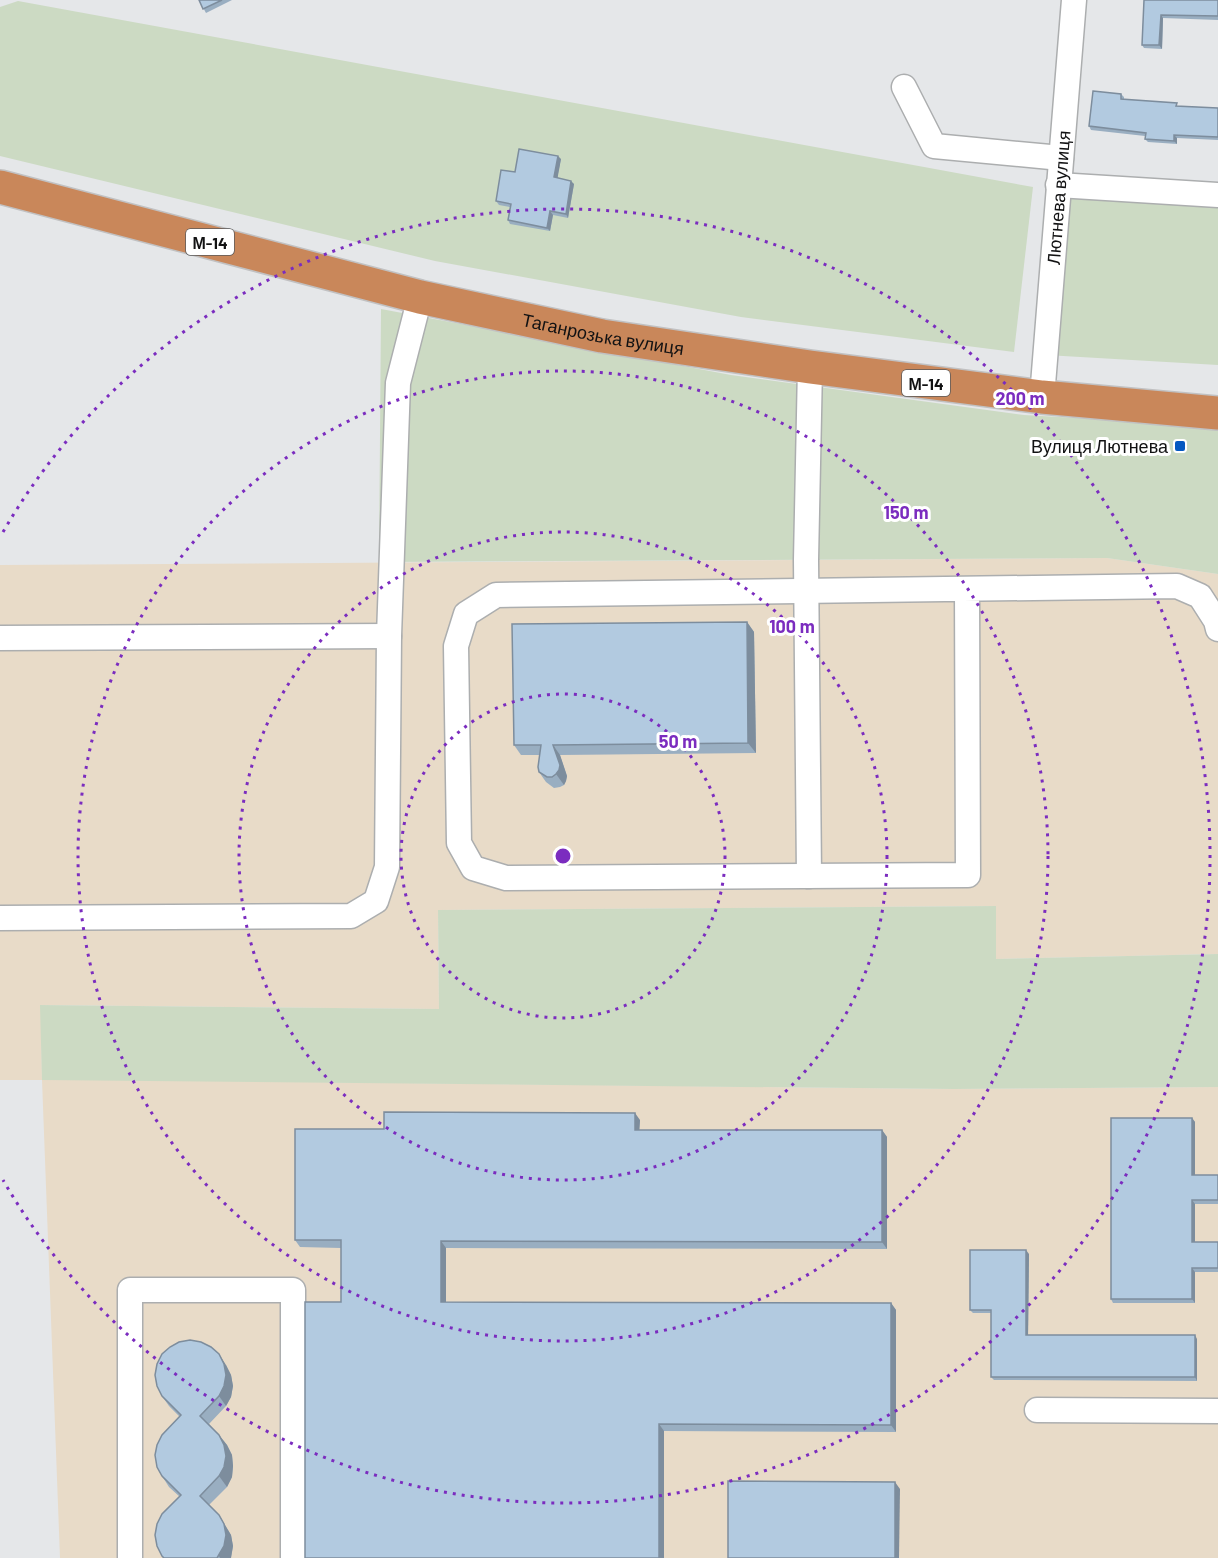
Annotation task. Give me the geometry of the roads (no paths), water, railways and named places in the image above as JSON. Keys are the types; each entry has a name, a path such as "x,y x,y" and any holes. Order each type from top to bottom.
{"highway":[{"name":"Таганрозька вулиця","path":"0,187 420,297 602,336 810,367 1042,397 1218,413"}],"street":[{"name":"Лютнева вулиця","path":"1042,397 1074,0"},
{"path":"903,87 934,146 1061,158"},
{"path":"1058,185 1218,195"},
{"path":"0,918 351,916 376,901 387,867 389,636 398,383 420,297"},
{"path":"809,876 806,591 810,367"},
{"path":"967,589 968,875 506,878 473,868 459,843 456,646 466,614 496,595 1177,586 1200,596 1216,621 1218,629"},
{"path":"0,638 389,636"},
{"path":"130,1558 130,1290 293,1290 293,1558"},
{"path":"1037,1410 1218,1411"}],"place":[{"name":"Вулиця Лютнева","path":"1180,446"}]}
